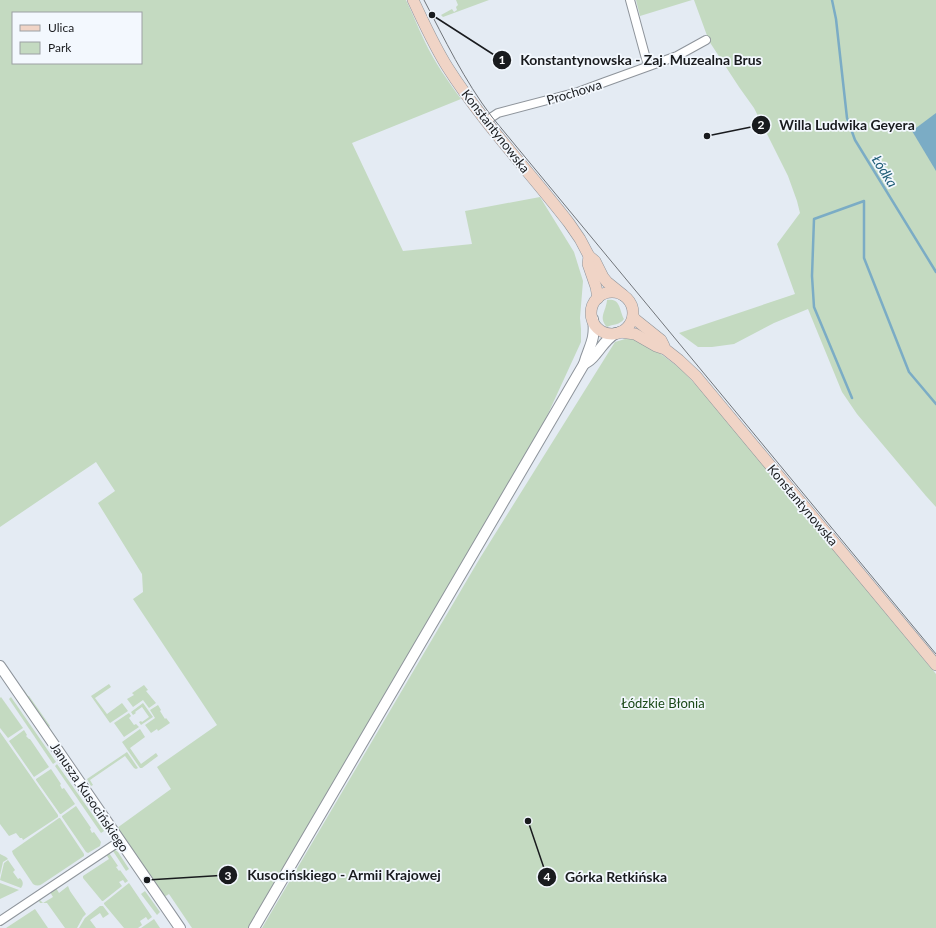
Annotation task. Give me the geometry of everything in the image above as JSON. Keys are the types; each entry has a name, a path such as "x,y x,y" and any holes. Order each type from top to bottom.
{"main road":[{"name":"Konstantynowska","path":"413,0 436,48 470,100 562,213 578,235 589,256 594,261 603,277 623,295"},
{"name":"Konstantynowska","path":"589,256 588,264 598,298"},
{"path":"609,292 616,292 623,295 633,309 633,316 628,326 618,333 606,333 600,330 592,319 594,303 603,294 609,292"},
{"name":"Konstantynowska","path":"633,316 660,340 665,349"},
{"name":"Konstantynowska","path":"618,333 635,334 656,346 665,349 688,368 705,386 936,665"}],"street":[{"path":"630,0 648,66"},
{"name":"Prochowa","path":"486,121 498,113 578,92 676,56 706,40"},
{"path":"254,928 584,364 593,341 594,330 592,319"},
{"path":"584,364 593,357 610,337 618,333"},
{"name":"Janusza Kusocińskiego","path":"0,666 180,928"},
{"path":"0,920 120,841"}],"green space":[{"path":"0,0 406,0 422,37 433,57 461,99 352,143 403,251 472,244 465,211 540,197 574,252 583,281 580,318 581,342 536,440 250,928 192,928 169,894 164,897 117,828 171,789 157,767 217,725 133,599 143,592 142,574 98,503 115,491 96,462 0,527"},
{"path":"456,0 489,0 443,17 441,15 452,9 454,12 457,10 456,7 458,5"},
{"path":"636,0 692,0 640,16"},
{"path":"694,0 936,0 936,507 857,414 842,392 808,309 774,323 734,344 698,347 679,333 795,294 777,244 800,213 788,176 754,108 709,41"},
{"path":"607,300 615,301 619,305 624,319 607,327 603,320 603,314"},
{"name":"Łódzkie Błonia","path":"625,339 635,339 646,343 681,369 710,400 936,674 936,928 262,928 480,558 615,342"},
{"path":"109,684 111,687 95,698 107,714 122,703 128,711 110,723 91,696"},
{"path":"144,685 148,690 146,691 156,703 149,708 143,700 133,707 127,699 134,695 132,693"},
{"path":"24,690 50,726 49,727 67,754 24,692"},
{"path":"1,697 23,728 8,738 0,728"},
{"path":"11,697 56,762 53,764 9,699"},
{"path":"143,703 153,717 141,725 139,722 142,722 149,717 142,707 133,715 131,712"},
{"path":"158,705 165,719 166,718 170,723 158,731 157,729 151,733 145,725 155,718 150,710"},
{"path":"129,713 131,716 129,718 134,725 136,724 139,727 124,737 114,723"},
{"path":"140,729 145,737 130,748 141,764 156,753 158,756 142,768 140,768 122,742"},
{"path":"24,730 27,735 26,736 30,739 49,767 34,777 9,741"},
{"path":"0,732 58,815 58,817 23,840 16,833 9,836 0,824"},
{"path":"127,752 138,768 134,768 125,756 90,780 93,785 91,786 87,779"},
{"path":"57,764 104,831 101,833 55,766"},
{"path":"51,769 61,784 62,789 64,788 75,804 61,814 36,780"},
{"path":"76,806 91,828 92,833 94,832 101,842 100,846 88,853 62,817"},
{"path":"59,818 84,856 42,884 35,885 12,851"},
{"path":"115,850 118,852 129,869 126,871 113,851"},
{"path":"109,853 118,866 116,867 128,881 125,883 123,880 119,882 122,886 102,901 83,878 83,876 109,859 106,854"},
{"path":"0,854 8,859 3,862 0,875"},
{"path":"8,860 15,870 13,872 18,879 20,878 22,881 23,885 21,888 0,880 4,863"},
{"path":"0,883 19,890 0,899"},
{"path":"129,883 152,917 148,920 146,917 140,921 142,925 138,928 124,928 104,904"},
{"path":"68,886 86,914 77,928 65,928 47,903 43,903 53,897 50,892 56,888 59,893"},
{"path":"145,891 160,912 157,915 141,894"},
{"path":"100,906 103,906 109,914 103,918 100,913 90,920 96,928 79,928 85,918"},
{"path":"35,909 48,928 6,928"},
{"path":"154,919 160,928 141,928"}],"water":[{"path":"936,113 936,171 912,131"}],"waterway":[{"name":"Łódka","path":"832,0 836,19 847,118 855,140 936,272"},
{"path":"852,398 814,307 812,276 814,219 864,201 864,258 909,372 936,404"}],"tram line":[{"path":"424,0 447,45 473,89 492,117 936,654"}],"place":[{"name":"Konstantynowska - Zaj. Muzealna Brus","path":"432,15"},
{"name":"Willa Ludwika Geyera","path":"707,136"},
{"name":"Górka Retkińska","path":"528,821"},
{"name":"Kusocińskiego - Armii Krajowej","path":"147,880"}]}
